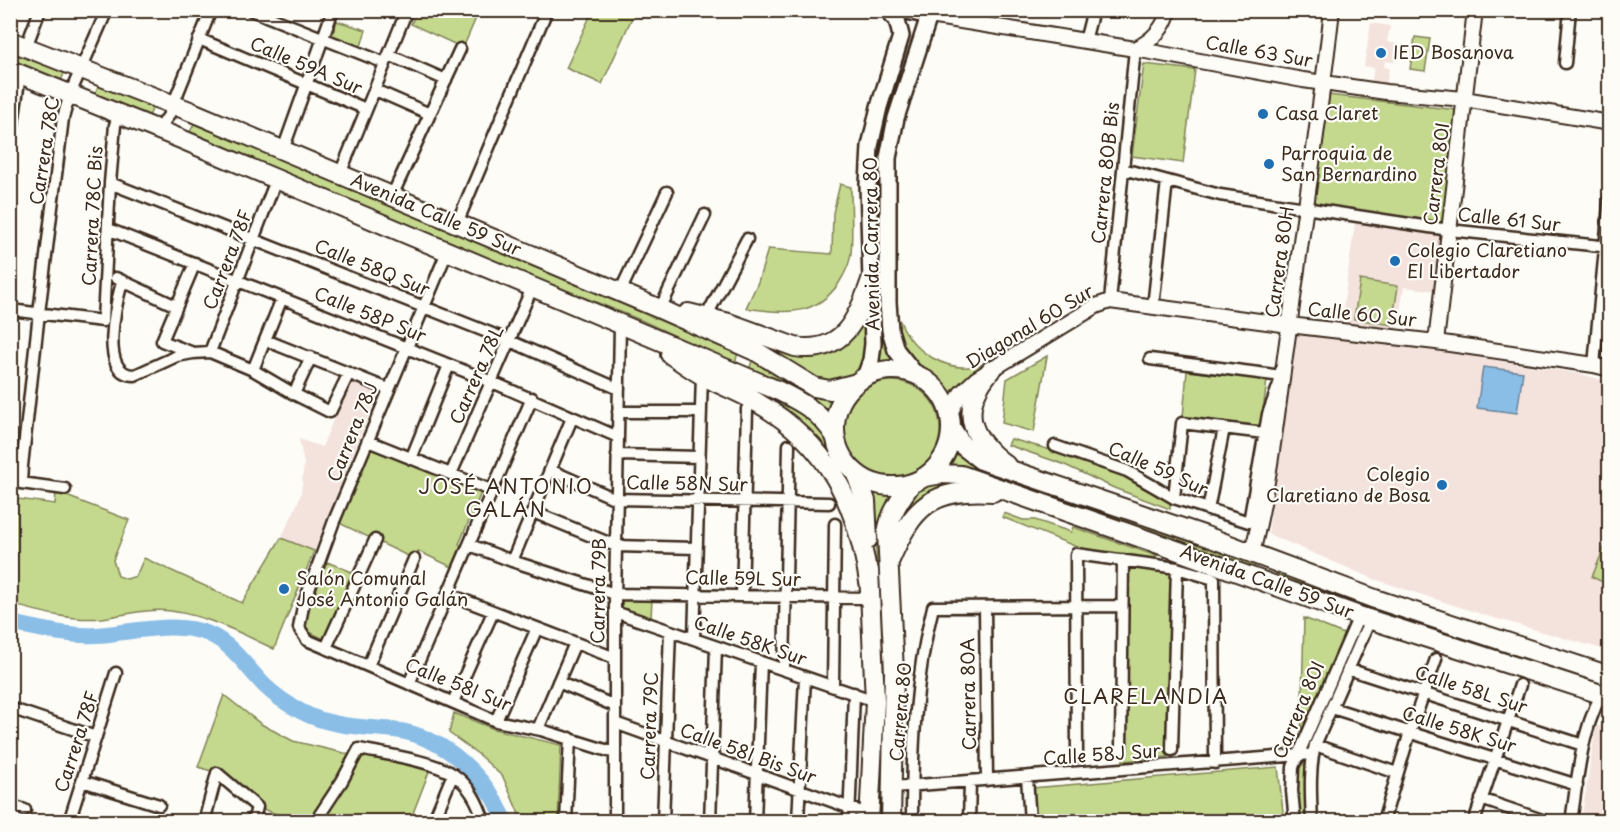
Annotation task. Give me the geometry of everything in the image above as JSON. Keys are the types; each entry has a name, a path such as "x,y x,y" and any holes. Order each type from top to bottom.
{"main road":[{"name":"Avenida Carrera 80","path":"861,380 871,360 873,344 868,188 870,146 879,107 901,36 897,20 888,10"},
{"name":"Calle 63 Sur","path":"902,10 930,13"},
{"name":"Avenida Carrera 80","path":"916,375 896,350 890,330 887,172 896,118 930,13"},
{"name":"Avenida Calle 59 Sur","path":"18,44 192,112 660,309 749,349 814,387 830,390 861,380"},
{"name":"Avenida Calle 59 Sur","path":"15,72 181,139 803,402 820,415 835,436"},
{"path":"181,139 178,133 180,119 192,112"},
{"path":"660,309 736,325 795,348 821,347 832,343 849,328 860,312 871,280"},
{"path":"642,334 702,375 739,392 770,410 799,433 819,454 838,483 851,510 864,550 870,590"},
{"path":"870,818 875,701 866,501 856,474 842,457 835,436 835,425 838,408 847,393 861,380 888,370 916,375 938,391 950,421 948,447 944,456 932,471 918,480 897,506 888,526 893,663 891,822"},
{"path":"991,370 978,386 971,410 971,420 983,444 1017,473"},
{"name":"Avenida Calle 59 Sur","path":"950,421 962,445 974,456 1017,473 1252,553 1607,686"},
{"path":"856,474 883,486 918,480"},
{"name":"Avenida Calle 59 Sur","path":"918,480 943,474 961,475 1364,618 1607,686"},
{"path":"888,565 898,541 913,517 935,499 955,492 970,491 1014,494"}],"street":[{"path":"18,44 40,10"},
{"name":"Carrera 78C","path":"65,489 21,483 22,466 63,118 70,94 107,10"},
{"path":"158,130 169,115 211,10"},
{"path":"251,10 323,39 446,80"},
{"path":"283,150 333,10"},
{"path":"340,174 407,10"},
{"path":"457,223 547,10"},
{"path":"1085,41 1093,10"},
{"path":"1135,49 1148,42 1160,31 1169,10"},
{"name":"Carrera 80H","path":"1252,553 1271,455 1324,83 1332,10"},
{"name":"Carrera 80I","path":"1436,342 1475,10"},
{"path":"1565,63 1570,10"},
{"name":"Calle 63 Sur","path":"930,13 1324,83 1395,94 1464,99 1610,123"},
{"name":"Calle 59A Sur","path":"199,39 366,109"},
{"path":"392,196 460,49"},
{"name":"Carrera 80B Bis","path":"1110,301 1135,49"},
{"path":"10,145 15,72"},
{"path":"375,90 430,114"},
{"name":"Carrera 78C Bis","path":"39,313 103,321 111,305 107,273 108,230 115,125 119,114"},
{"name":"Calle 61 Sur","path":"1123,169 1220,195 1449,230 1607,247"},
{"name":"Carrera 78F","path":"210,352 276,180"},
{"path":"1153,307 1167,181"},
{"name":"Calle 58Q Sur","path":"110,183 510,341 619,389"},
{"path":"620,292 667,192"},
{"path":"1594,365 1607,247 1610,195"},
{"path":"660,309 705,215"},
{"name":"Calle 58P Sur","path":"108,230 406,347 531,398 618,437"},
{"path":"706,317 747,239"},
{"name":"Carrera 78J","path":"299,628 303,606 334,521 447,252"},
{"path":"193,353 162,341 195,263"},
{"path":"107,273 176,306"},
{"path":"122,282 111,305 113,358 117,367 128,375 135,375 177,356 210,352 253,370 330,412 349,372"},
{"name":"Carrera 78L","path":"451,474 532,288"},
{"path":"253,370 282,298"},
{"name":"Calle 60 Sur","path":"1110,301 1436,342 1610,369"},
{"name":"Diagonal 60 Sur","path":"950,421 954,403 968,385 1096,306 1110,301"},
{"path":"10,309 39,313"},
{"name":"Carrera 79B","path":"616,821 615,594 620,325"},
{"path":"265,340 388,389"},
{"path":"294,394 311,357"},
{"path":"1150,359 1282,376"},
{"path":"411,459 449,365"},
{"path":"694,639 702,375"},
{"name":"Carrera 80H","path":"1249,522 1268,414 1282,376"},
{"path":"409,684 531,398"},
{"path":"742,596 747,409"},
{"path":"618,411 701,412"},
{"path":"512,561 572,418"},
{"path":"1174,498 1182,423 1264,435 1271,455"},
{"path":"1208,510 1224,428"},
{"path":"368,441 493,491"},
{"path":"784,670 789,445"},
{"name":"Calle 59 Sur","path":"1055,446 1126,471 1174,498 1249,522"},
{"path":"617,455 699,457"},
{"path":"10,465 22,466"},
{"name":"Calle 58N Sur","path":"550,470 616,499 829,503"},
{"path":"533,513 616,546 696,548"},
{"path":"833,686 835,524"},
{"path":"326,648 375,540"},
{"path":"470,545 615,594"},
{"path":"1077,756 1076,554 1177,567 1214,579 1215,763"},
{"path":"368,666 414,559"},
{"path":"1121,749 1123,560"},
{"path":"1172,750 1177,567"},
{"name":"Calle 59L Sur","path":"615,594 834,597 870,590"},
{"path":"448,594 615,658"},
{"name":"Carrera 80","path":"912,822 912,749 919,677 933,606 985,607"},
{"path":"985,607 1122,606"},
{"name":"Carrera 80A","path":"985,607 987,780"},
{"path":"453,702 493,612"},
{"name":"Calle 58K Sur","path":"615,612 875,701"},
{"name":"Carrera 80I","path":"1312,822 1314,750 1348,669 1364,618"},
{"name":"Carrera 80I","path":"1295,822 1293,767 1364,618"},
{"name":"Calle 58I Sur","path":"299,628 307,640 496,721 538,729 615,753"},
{"path":"496,721 537,628"},
{"name":"Carrera 79C","path":"663,822 670,631"},
{"path":"538,729 575,643"},
{"path":"710,822 716,647"},
{"path":"1383,822 1423,692 1436,659"},
{"path":"755,822 761,662"},
{"name":"Calle 58L Sur","path":"1348,669 1583,745"},
{"name":"Carrera 78F","path":"69,822 116,673"},
{"path":"798,822 805,677"},
{"path":"558,682 615,706"},
{"path":"1474,822 1520,685"},
{"path":"1571,822 1583,745 1590,718 1607,686"},
{"path":"849,822 854,693"},
{"path":"10,708 96,736"},
{"name":"Calle 58K Sur","path":"1332,708 1577,784"},
{"name":"Calle 58I Bis Sur","path":"615,723 850,808 870,818"},
{"path":"566,822 570,738"},
{"path":"315,822 342,781 359,749 431,765 453,774 469,789 482,820"},
{"name":"Calle 58J Sur","path":"893,788 1215,763 1298,755 1314,750 1397,773"},
{"path":"204,822 218,773 257,807 253,822"},
{"path":"433,822 453,774"},
{"path":"1027,777 1030,822"},
{"path":"82,781 159,805"},
{"path":"969,822 970,782"},
{"path":"1481,799 1548,822"},
{"path":"10,805 25,810"}],"shaded area":[{"name":"IED Bosanova","path":"1371,23 1390,26 1387,42 1397,44 1394,62 1385,61 1384,67 1389,68 1386,86 1371,85 1374,68 1364,66"},
{"name":"Colegio Claretiano El Libertador","path":"1355,223 1444,235 1436,291 1404,287 1397,330 1341,322"},
{"name":"Colegio Claretiano de Bosa","path":"1297,334 1450,353 1581,374 1609,382 1609,651 1484,615 1374,579 1268,534"},
{"path":"350,379 378,391 314,551 281,538 301,493 304,464 299,439 322,447"},
{"path":"1596,726 1609,727 1609,821 1581,821"}],"green space":[{"path":"593,10 635,11 602,84 566,68"},
{"path":"417,11 479,11 463,48 411,24"},
{"path":"337,21 366,30 361,46 332,37"},
{"path":"1415,37 1430,39 1425,71 1410,69"},
{"path":"10,47 66,68 61,81 11,61"},
{"path":"1144,64 1195,70 1183,163 1132,156"},
{"path":"100,83 154,105 149,116 95,94"},
{"path":"1328,95 1457,110 1442,222 1312,205"},
{"path":"195,122 738,352 735,364 643,321 447,242 190,132"},
{"path":"840,184 851,187 852,237 849,261 839,283 830,294 809,308 785,312 746,308 758,282 768,249 832,254 833,213"},
{"path":"1360,280 1398,286 1392,325 1354,319"},
{"path":"878,294 881,295 885,340 895,363 877,365 880,351"},
{"path":"866,313 866,349 862,365 851,380 823,384 728,327 804,353"},
{"path":"896,321 900,321 913,342 922,351 933,358 956,366 981,365 982,367 962,381 952,398 942,386 912,364 898,337"},
{"path":"1047,356 1034,432 1002,423 1007,379"},
{"path":"753,358 836,397 829,415 749,370"},
{"path":"1187,371 1267,380 1261,426 1183,417"},
{"path":"707,372 794,406 824,432 829,452 852,484 863,514 837,470"},
{"path":"892,381 910,385 926,395 936,411 940,429 936,447 926,463 910,473 892,477 874,473 858,463 848,447 844,429 848,411 858,395 874,385"},
{"path":"1011,439 1069,455 1120,474 1170,502 1170,509 1114,488 1063,464 1008,445"},
{"path":"954,445 1065,497 1063,504 947,466 953,455"},
{"path":"371,448 481,493 459,544 463,546 454,568 418,551 414,559 339,523"},
{"path":"937,482 966,484 894,529 910,495"},
{"path":"872,491 886,495 893,494 882,520 882,599 879,599"},
{"path":"56,492 129,520 113,560 118,576 127,579 136,576 144,558 242,603 281,538 314,551 274,649 237,631 185,613 153,610 90,619 56,615 11,604 11,498 55,504"},
{"path":"1083,503 1257,561 1254,568 1081,510"},
{"path":"1004,513 1071,532 1073,527 1157,556 1155,561 1082,549 1002,517"},
{"path":"1609,536 1610,585 1592,577"},
{"path":"327,562 352,572 324,639 303,629 302,618"},
{"path":"1124,564 1171,573 1168,757 1123,761"},
{"path":"1279,569 1587,676 1580,680 1377,616 1275,576"},
{"path":"622,598 652,598 651,619 622,608"},
{"path":"1304,618 1346,635 1301,741"},
{"path":"224,695 261,724 293,741 344,753 368,754 430,769 410,821 299,822 257,807 218,773 198,767"},
{"path":"454,713 494,729 561,745 558,821 522,821 503,777 478,754 449,733"},
{"path":"1303,763 1306,769 1305,821 1299,821 1298,769"},
{"path":"1278,767 1284,821 1034,821 1032,788"}],"water":[{"path":"1483,367 1523,372 1517,413 1477,408"}],"waterway":[{"path":"10,623 74,635 174,628 200,631 211,635 228,646 273,693 302,712 324,721 414,734 447,750 476,775 498,805 506,822"}],"place":[{"name":"IED Bosanova","path":"1381,53"},
{"name":"Casa Claret","path":"1263,114"},
{"name":"Parroquia de San Bernardino","path":"1269,164"},
{"name":"Colegio Claretiano El Libertador","path":"1395,261"},
{"name":"Colegio Claretiano de Bosa","path":"1442,485"},
{"name":"Salón Comunal José Antonio Galán","path":"284,589"}],"district":[{"name":"JOSÉ ANTONIO GALÁN","path":"506,498"},
{"name":"CLARELANDIA","path":"1146,697"}]}
